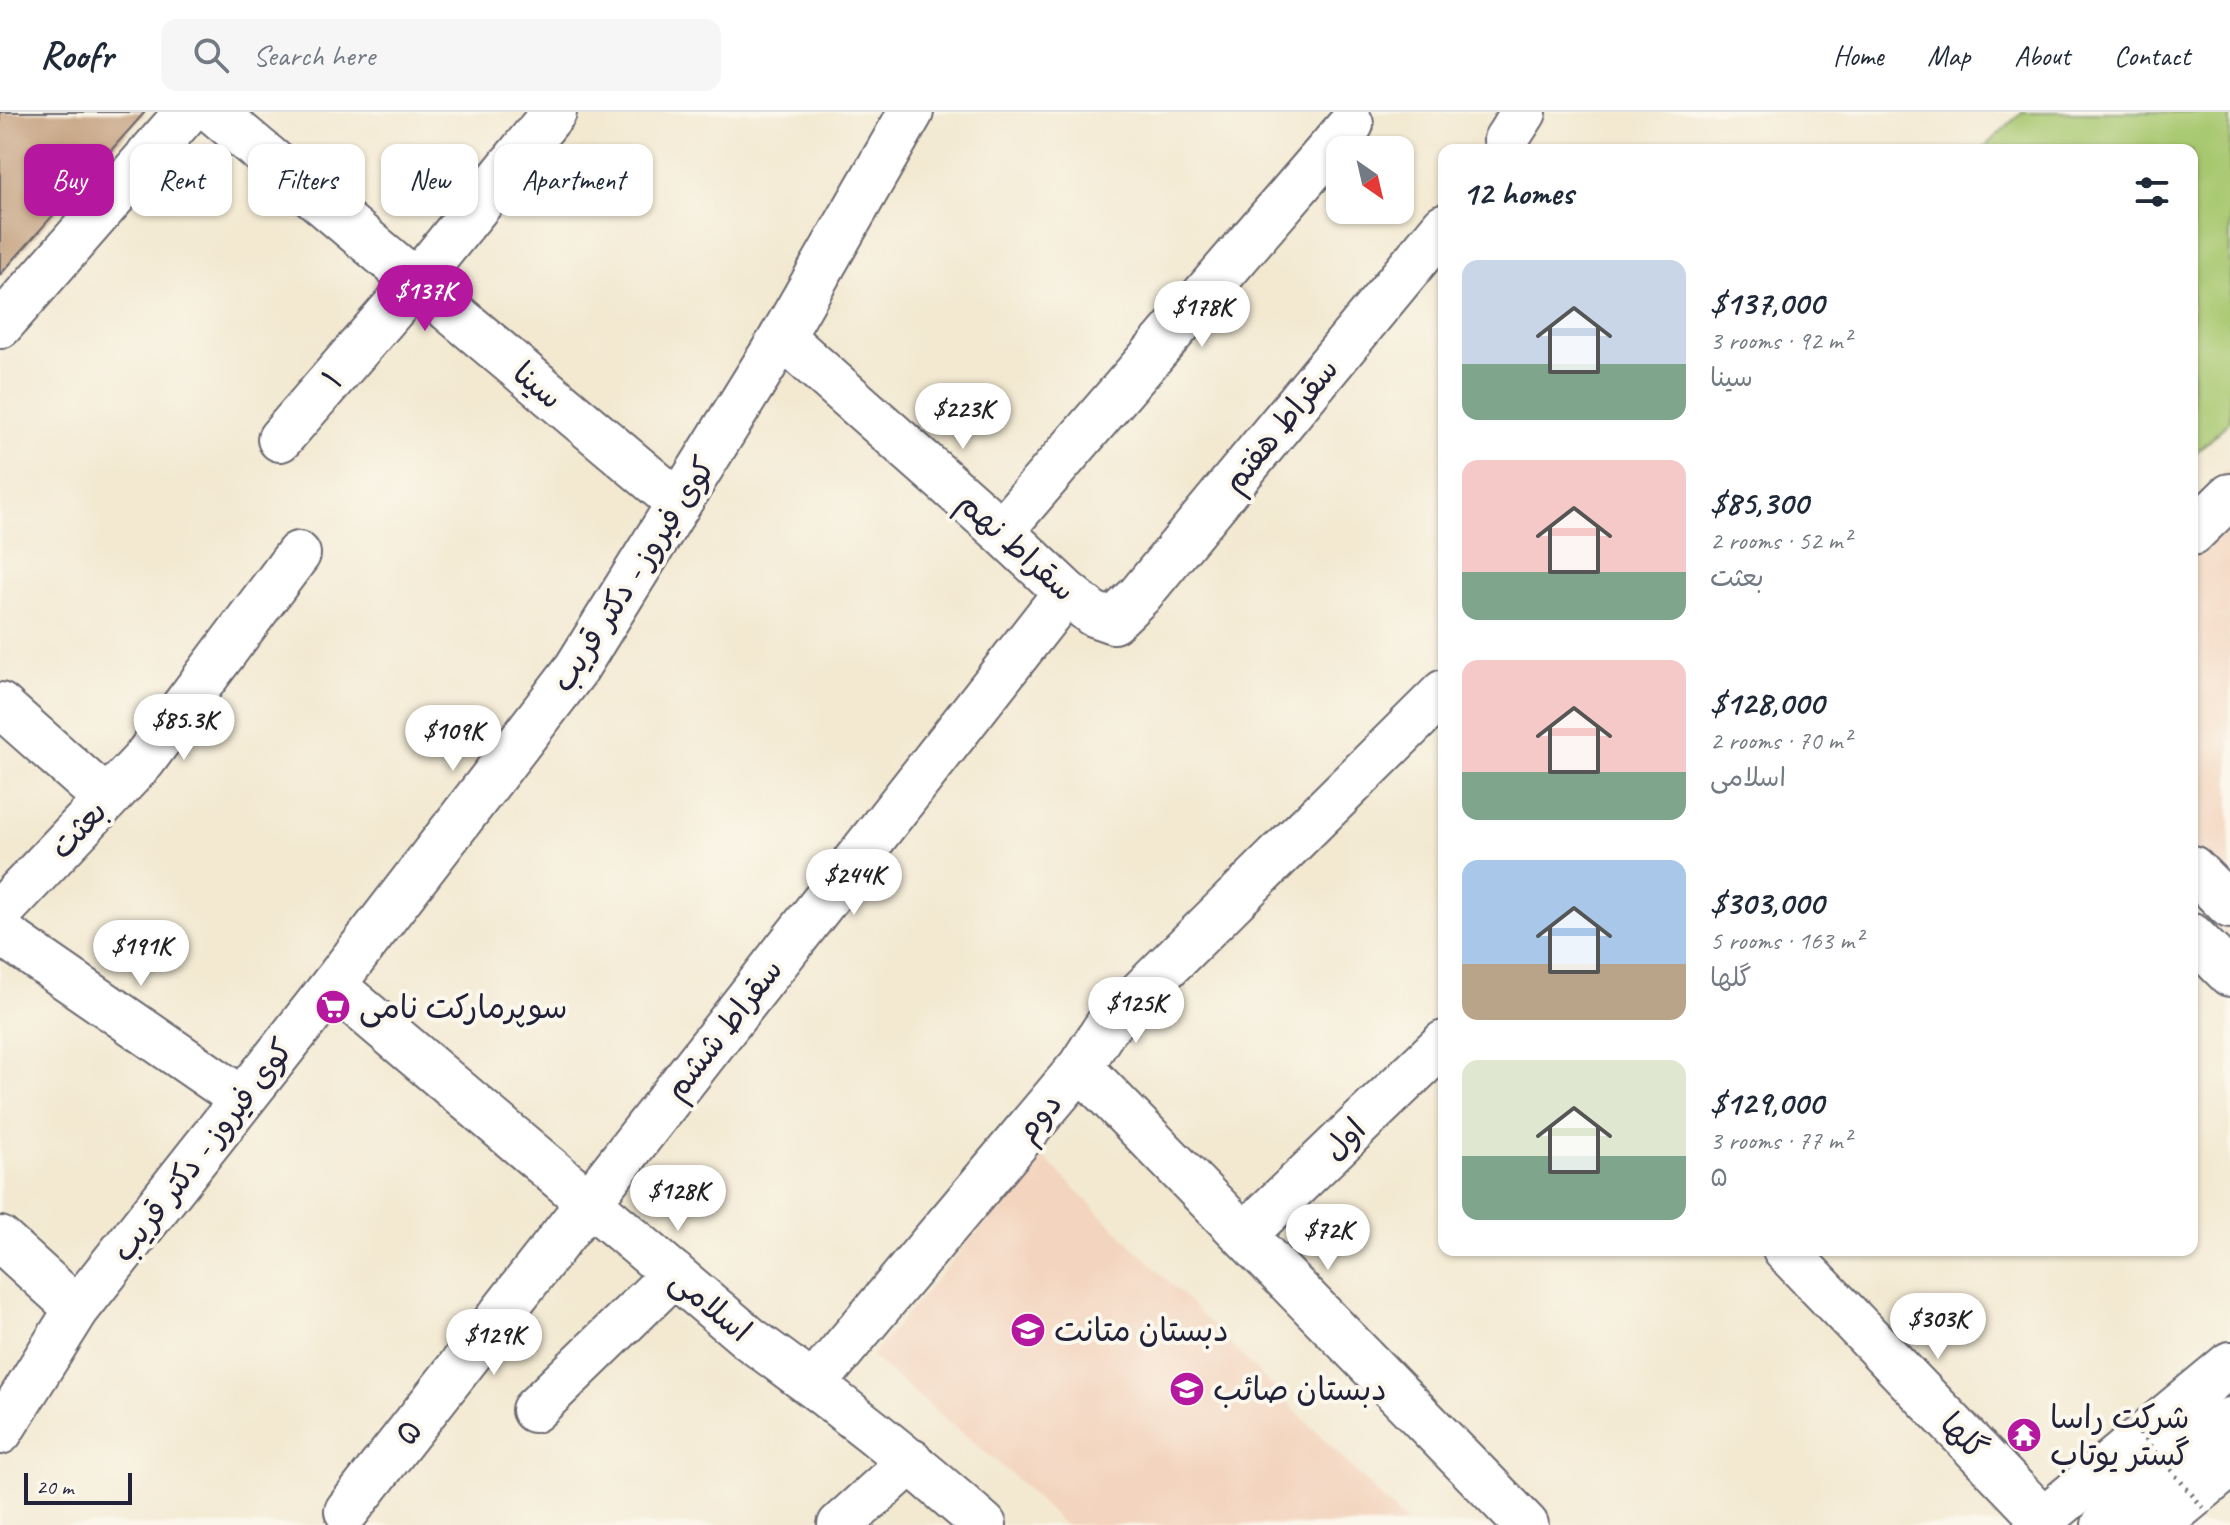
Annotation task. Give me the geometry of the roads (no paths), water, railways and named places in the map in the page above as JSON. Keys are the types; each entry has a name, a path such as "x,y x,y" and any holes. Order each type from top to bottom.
{"street":[{"path":"0,326 187,112"},
{"name":"سینا","path":"214,112 679,503"},
{"name":"۱","path":"280,439 416,282 554,112"},
{"name":"کوی فیروز - دکتر قریب","path":"0,1432 77,1309 333,985 576,669 782,337 901,116"},
{"path":"1001,531 1351,124"},
{"name":"سقراط هفتم","path":"1113,621 1139,596 1438,233"},
{"name":"سقراط نهم","path":"782,337 1066,592 1093,614 1113,621"},
{"path":"2198,527 2230,496"},
{"name":"بعثت","path":"0,912 143,761 298,554"},
{"name":"سقراط ششم","path":"588,1201 1066,592"},
{"name":"دوم","path":"814,1384 1080,1067 1106,1027 1438,698"},
{"path":"0,705 106,799"},
{"path":"2198,874 2230,906"},
{"path":"0,932 242,1099"},
{"path":"2198,942 2230,974"},
{"name":"اسلامی","path":"333,985 750,1339 814,1384 911,1461 984,1525"},
{"name":"اول","path":"1244,1235 1438,1049"},
{"path":"1080,1067 1526,1525"},
{"name":"۵","path":"347,1511 588,1201"},
{"path":"0,1239 77,1309"},
{"name":"گلها","path":"1791,1256 2039,1522"},
{"path":"534,1410 674,1274"},
{"path":"2039,1522 2230,1364"},
{"path":"2104,1525 2230,1420"},
{"path":"840,1525 911,1461"},
{"path":"2158,1525 2230,1465"}],"place":[{"name":"سوپرمارکت نامی","path":"333,1007"},
{"name":"دبستان متانت","path":"1028,1330"},
{"name":"دبستان صائب","path":"1187,1389"},
{"name":"شرکت راسا گستر یوتاب","path":"2024,1435"}]}
